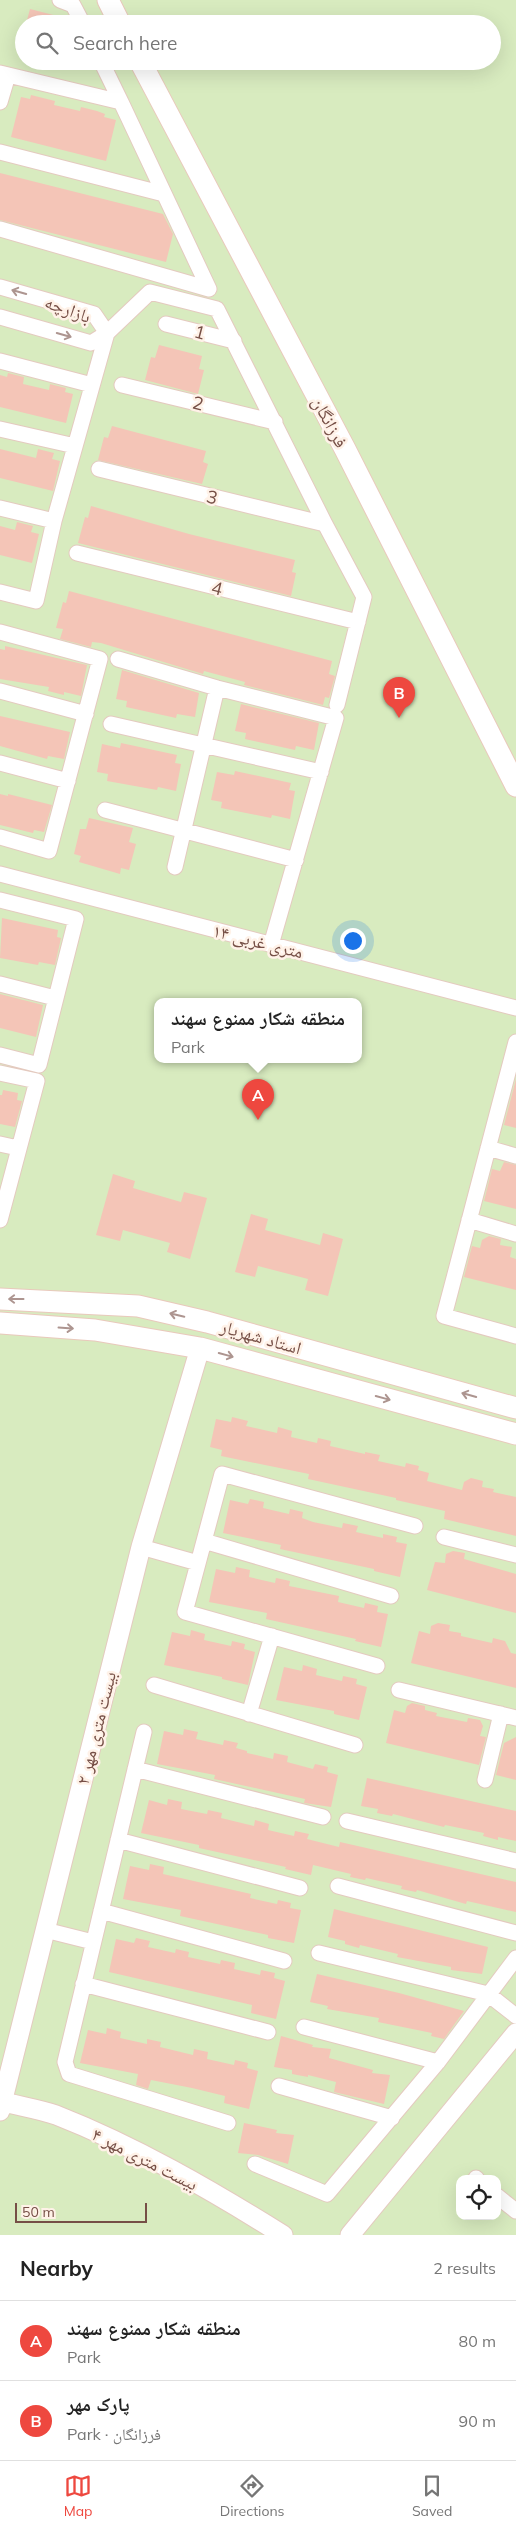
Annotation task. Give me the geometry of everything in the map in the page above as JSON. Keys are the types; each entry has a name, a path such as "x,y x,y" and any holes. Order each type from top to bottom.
{"main road":[{"path":"108,0 116,15"},
{"name":"فرزانگان","path":"145,70 345,449 516,786"},
{"name":"استاد شهریار","path":"0,1299 138,1306 207,1322 516,1408"},
{"path":"200,1348 207,1322"},
{"name":"استاد شهریار","path":"0,1323 95,1330 200,1348 516,1434"}],"street":[{"path":"60,0 73,4 78,15"},
{"path":"0,229 209,289 105,70"},
{"path":"0,102 4,74 121,102"},
{"path":"0,152 164,194"},
{"name":"بازارچه","path":"0,287 94,314 107,333 91,343 0,317"},
{"path":"0,592 36,601 54,521 107,333 150,292 217,309 325,524 364,597 337,705"},
{"name":"1","path":"166,324 234,341"},
{"path":"0,361 92,385"},
{"name":"2","path":"122,385 275,422"},
{"path":"0,429 75,446"},
{"name":"3","path":"99,469 325,524"},
{"path":"0,508 54,521"},
{"name":"4","path":"77,554 358,622"},
{"path":"0,632 100,659 49,851 0,837"},
{"path":"118,659 217,688 336,718 271,945"},
{"path":"174,867 217,688"},
{"path":"0,691 86,714"},
{"path":"111,724 321,772"},
{"path":"0,763 68,781"},
{"path":"105,810 296,860"},
{"name":"۱۴ متری غربی","path":"0,874 516,1008"},
{"path":"0,900 76,919 39,1065 0,1055"},
{"path":"0,984 56,998"},
{"path":"516,1042 512,1076 488,1148 444,1316 516,1336"},
{"path":"0,1073 37,1081 0,1220"},
{"path":"0,1144 18,1148"},
{"path":"488,1148 516,1156"},
{"path":"469,1220 516,1234"},
{"name":"بیست متری مهر ۲","path":"1,2104 141,1547 200,1348"},
{"path":"377,1666 185,1612 222,1474 414,1526"},
{"path":"444,1537 516,1555"},
{"path":"204,1541 391,1596"},
{"path":"141,1547 198,1563"},
{"path":"249,1714 272,1636"},
{"path":"154,1685 355,1746"},
{"path":"399,1690 516,1718"},
{"path":"485,1780 501,1714"},
{"path":"144,1732 65,2062 69,2074 228,2123"},
{"path":"135,1770 323,1817"},
{"path":"347,1821 516,1861"},
{"path":"118,1840 300,1888"},
{"path":"338,1886 516,1933"},
{"path":"102,1911 284,1961"},
{"path":"46,1930 93,1942"},
{"path":"319,1953 488,1994 516,2016"},
{"path":"254,2164 327,2194 438,2062 516,1958"},
{"path":"83,1984 268,2032"},
{"path":"304,2026 438,2062"},
{"path":"350,2235 403,2173 516,2033"},
{"path":"279,2086 392,2118"},
{"name":"بیست متری مهر ۴","path":"1,2104 54,2115 122,2145 229,2202 283,2235"},
{"path":"501,2199 516,2211"}],"green space":[{"path":"0,0 516,0 516,2235 0,2235"}],"building":[{"path":"30,9 53,15 28,15"},
{"path":"31,95 55,101 54,105 80,111 81,107 97,111 105,114 104,117 116,120 106,161 11,137 21,97 30,99"},
{"path":"0,173 163,214 173,234 166,262 0,220"},
{"path":"159,345 202,356 199,369 204,370 198,394 145,380 151,357 155,358"},
{"path":"8,373 24,377 23,384 49,390 50,384 66,388 65,392 73,394 66,423 0,407 0,375 7,377"},
{"path":"112,426 206,451 203,462 208,464 202,484 98,460 104,437 108,438"},
{"path":"0,449 36,458 38,449 54,453 52,459 60,461 53,491 0,478"},
{"path":"91,506 189,534 295,560 292,572 296,573 291,596 78,543 85,517 88,518"},
{"path":"17,522 33,526 31,532 39,534 32,563 0,555 0,526 15,530"},
{"path":"69,591 332,661 329,674 335,676 329,698 325,697 323,705 244,685 245,682 204,671 203,674 101,643 92,642 91,647 60,639 63,629 56,628 63,602 66,603"},
{"path":"5,646 87,665 81,696 64,692 64,695 48,691 49,687 0,679 0,649 5,650"},
{"path":"122,670 199,693 195,717 177,714 176,718 126,707 127,701 116,699"},
{"path":"241,704 319,723 314,750 296,746 295,750 245,739 246,733 235,731"},
{"path":"0,716 70,732 64,759 48,756 47,759 0,746"},
{"path":"121,743 177,755 175,763 181,764 176,791 158,787 157,790 107,781 108,774 97,772 102,744 120,748"},
{"path":"235,771 291,783 289,790 295,791 290,819 272,815 271,818 221,808 222,802 211,800 217,772 234,775"},
{"path":"0,794 8,796 8,794 52,805 44,832 34,830 33,833 0,825"},
{"path":"89,818 133,828 129,842 136,844 129,870 121,868 120,874 79,862 81,856 74,854 80,829 86,829"},
{"path":"2,918 58,930 57,937 61,938 55,965 39,962 38,965 0,958"},
{"path":"0,994 43,1005 36,1037 0,1028"},
{"path":"516,1079 516,1128 504,1125"},
{"path":"3,1090 18,1093 17,1100 22,1101 15,1127 0,1124 0,1095 2,1095"},
{"path":"504,1162 516,1165 516,1209 484,1201 492,1169 500,1171"},
{"path":"113,1174 135,1181 133,1188 181,1202 184,1192 207,1198 190,1259 167,1252 170,1243 123,1230 120,1241 96,1235"},
{"path":"251,1214 268,1219 265,1230 320,1245 323,1233 343,1239 328,1296 305,1290 308,1279 258,1266 255,1277 235,1272"},
{"path":"489,1236 501,1239 500,1245 512,1247 510,1257 516,1259 516,1290 464,1277 472,1246 480,1248 482,1240"},
{"path":"232,1417 248,1421 246,1426 277,1433 278,1427 292,1431 291,1437 317,1443 318,1438 331,1441 330,1446 365,1454 365,1452 380,1455 378,1461 405,1467 406,1463 419,1466 418,1470 429,1473 427,1481 462,1490 464,1482 471,1478 483,1481 482,1487 494,1489 493,1492 516,1497 516,1536 444,1519 445,1511 396,1500 396,1498 308,1479 309,1474 221,1456 222,1450 210,1447 216,1419 231,1422"},
{"path":"250,1499 264,1502 263,1508 289,1514 290,1509 303,1512 302,1518 313,1522 342,1528 343,1523 358,1526 356,1532 383,1538 383,1534 397,1537 396,1542 407,1544 400,1577 374,1571 374,1569 280,1549 281,1545 223,1533 230,1500 248,1504"},
{"path":"453,1551 465,1553 464,1559 516,1574 516,1613 427,1590 435,1562 445,1563 446,1554"},
{"path":"236,1567 250,1570 249,1577 275,1583 276,1578 290,1581 289,1586 339,1596 338,1602 364,1608 365,1603 378,1606 377,1612 388,1614 381,1647 355,1641 356,1639 266,1619 267,1613 209,1602 216,1569 235,1573"},
{"path":"438,1623 450,1625 449,1631 461,1633 461,1636 492,1643 493,1638 505,1641 511,1653 516,1654 516,1688 411,1663 419,1631 430,1634 431,1626"},
{"path":"191,1630 205,1634 204,1640 231,1646 232,1641 245,1644 244,1649 255,1652 248,1685 222,1679 222,1677 164,1665 172,1632 190,1636"},
{"path":"303,1665 317,1669 316,1675 342,1681 343,1676 357,1679 356,1684 367,1687 359,1720 334,1714 334,1711 276,1700 284,1667 302,1671"},
{"path":"412,1703 425,1706 425,1710 437,1713 436,1716 467,1722 468,1718 480,1720 483,1726 480,1736 486,1737 479,1765 386,1743 394,1710 405,1713 407,1706"},
{"path":"184,1729 198,1732 196,1739 223,1745 224,1740 238,1743 236,1748 247,1751 247,1753 273,1759 274,1753 288,1756 287,1762 313,1769 315,1764 328,1767 327,1772 338,1775 331,1807 304,1803 305,1799 214,1779 215,1775 157,1764 164,1731 183,1735"},
{"path":"516,1737 516,1780 496,1775 504,1743"},
{"path":"367,1778 516,1811 516,1841 498,1837 498,1840 483,1836 484,1833 445,1825 444,1827 393,1814 392,1816 377,1813 378,1809 361,1806"},
{"path":"168,1799 182,1802 181,1809 207,1814 208,1810 222,1813 221,1818 254,1826 255,1820 269,1824 268,1830 294,1836 295,1831 309,1834 307,1839 339,1847 340,1842 516,1882 516,1912 467,1901 466,1904 417,1890 416,1892 401,1889 402,1886 366,1878 365,1880 350,1877 351,1874 313,1865 311,1875 285,1869 286,1867 199,1848 199,1845 141,1833 149,1800 167,1805"},
{"path":"150,1864 164,1867 163,1874 251,1894 250,1898 277,1904 278,1900 291,1903 290,1908 301,1910 294,1943 268,1938 268,1935 180,1916 181,1910 123,1899 130,1866 149,1870"},
{"path":"334,1909 488,1947 482,1974 451,1970 451,1967 397,1957 398,1954 360,1945 359,1948 345,1944 345,1941 328,1937"},
{"path":"136,1938 150,1941 148,1947 175,1953 176,1949 189,1952 188,1957 220,1964 221,1960 235,1963 234,1969 260,1975 261,1970 275,1973 274,1978 285,1981 276,2019 251,2013 252,2005 109,1972 116,1939 134,1943"},
{"path":"317,1974 399,1993 464,2011 444,2039 431,2036 432,2033 378,2022 379,2018 327,2009 328,2006 310,2002"},
{"path":"107,2028 121,2032 120,2038 147,2044 147,2039 161,2042 160,2047 193,2055 194,2049 208,2052 207,2059 234,2065 235,2060 248,2063 247,2068 258,2071 249,2109 224,2103 225,2096 192,2088 151,2080 148,2089 136,2085 138,2074 80,2063 88,2030 106,2034"},
{"path":"281,2036 313,2045 312,2047 331,2049 329,2058 373,2070 372,2073 390,2075 384,2104 334,2092 336,2082 308,2075 308,2077 292,2074 292,2070 274,2067"},
{"path":"244,2123 277,2130 276,2133 294,2135 288,2164 258,2155 238,2153"}],"place":[{"name":"پارک مهر","path":"399,718"},
{"name":"منطقه شکار ممنوع سهند","path":"258,1120"}]}
